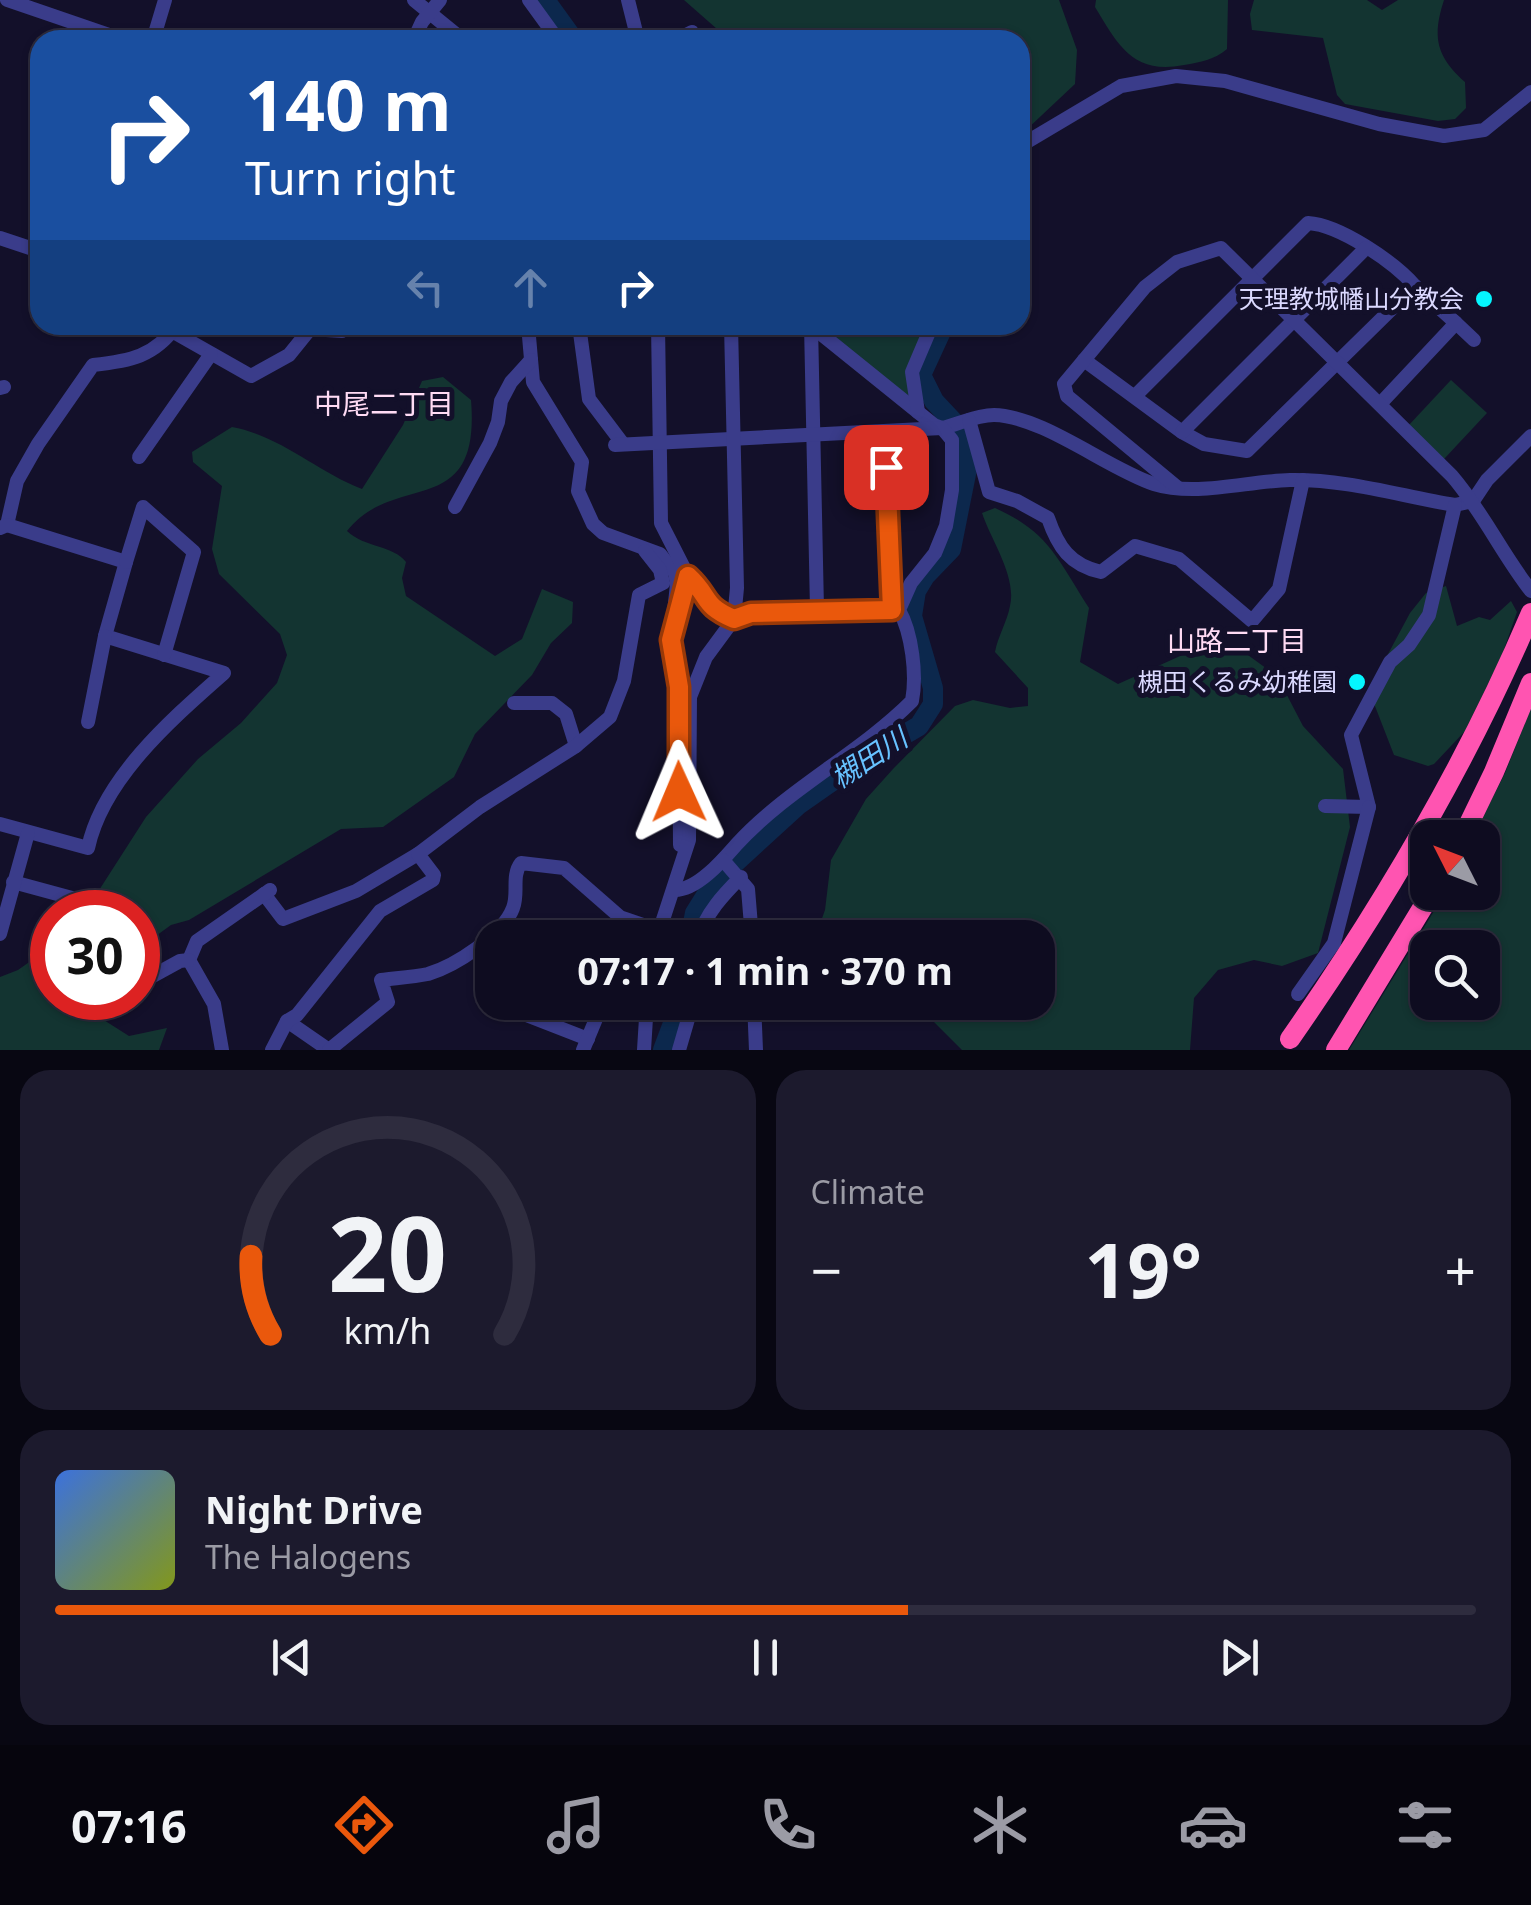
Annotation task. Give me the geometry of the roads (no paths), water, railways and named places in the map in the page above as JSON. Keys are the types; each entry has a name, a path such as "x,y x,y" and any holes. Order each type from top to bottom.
{"highway":[{"path":"1290,1039 1386,896 1472,742 1531,613"},
{"path":"1471,820 1529,688"},
{"path":"1336,1050 1421,910"}],"street":[{"path":"7,0 95,30"},
{"path":"156,30 165,0"},
{"path":"414,0 451,30"},
{"path":"419,30 440,0"},
{"path":"529,0 551,30"},
{"path":"628,0 636,30"},
{"path":"1030,140 1121,86 1176,76 1225,81 1380,124 1444,136 1484,130 1531,92"},
{"path":"1135,396 1308,223 1319,224 1398,267 1474,340"},
{"path":"0,238 30,248"},
{"path":"1178,488 1066,396 1064,384 1144,288 1177,262 1221,248 1296,318 1474,501 1506,560 1531,591"},
{"path":"1182,432 1366,248"},
{"path":"1084,360 1182,432 1204,444 1248,451 1415,286"},
{"path":"1380,404 1456,322"},
{"path":"126,562 3,526 24,468 93,366 134,360 168,335"},
{"path":"184,335 251,376 288,355 305,335"},
{"path":"529,335 533,382 580,452 578,491 593,524 603,533 660,554 675,573 671,640 679,687 677,882 685,890 724,860 765,818 912,701 915,686 907,631 896,610 885,431"},
{"path":"580,335 589,398 619,444 946,428 996,415 1082,447 1154,484 1178,488 1303,480 1375,488 1456,505 1474,501 1487,480 1531,436"},
{"path":"658,335 662,523 688,576 700,586 711,609 734,619 751,613 816,609 896,610"},
{"path":"663,920 689,840 690,697 706,657 734,619 737,588 731,335"},
{"path":"811,335 816,609"},
{"path":"823,335 918,412 946,428 952,440 952,490 946,526 935,552 896,610"},
{"path":"918,412 912,372 928,335"},
{"path":"138,457 211,354"},
{"path":"455,508 490,443 501,401 511,382 531,360"},
{"path":"966,421 989,492 1017,501 1048,518 1058,547 1089,569 1102,572 1135,546 1162,552 1179,559 1252,621 1279,590 1303,480"},
{"path":"1368,802 1351,735 1390,662 1429,616 1456,505"},
{"path":"88,722 105,636 143,508 194,552 164,656"},
{"path":"189,960 197,941 268,891 283,919 356,891 418,854 480,806 576,746 610,717 624,680 639,595 663,582 660,570 645,550"},
{"path":"674,620 682,606 688,576"},
{"path":"0,824 88,848 113,794 136,758 224,672 105,636"},
{"path":"514,703 552,702 566,714 576,746"},
{"path":"1298,994 1334,943 1368,802 1379,785"},
{"path":"1325,806 1368,802"},
{"path":"0,934 3,910 28,833"},
{"path":"272,1050 286,1020 297,1016 380,911 433,880 434,875 418,854"},
{"path":"724,860 748,889 751,920"},
{"path":"507,920 515,904 515,874 521,863 564,868 627,920"},
{"path":"705,920 740,876"},
{"path":"13,882 42,890"},
{"path":"286,1020 329,1050 388,1002 382,980 430,973 475,947"},
{"path":"160,972 189,960"},
{"path":"189,960 214,1004 222,1050"},
{"path":"531,1020 586,1045 596,1020"},
{"path":"644,1050 646,1020"},
{"path":"679,1050 688,1020"},
{"path":"755,1020 756,1050"}],"waterway":[{"name":"槻田川","path":"545,0 567,30"},
{"name":"槻田川","path":"694,920 715,881 798,805 919,726 933,704 933,688 912,616 916,591 951,549 967,469 964,433 934,401 921,375 939,335"},
{"name":"槻田川","path":"663,1050 674,1020"}],"place":[{"name":"天理教城幡山分教会","path":"1484,299"},
{"name":"槻田くるみ幼稚園","path":"1357,682"}],"district":[{"name":"中尾二丁目","path":"384,404"},
{"name":"山路二丁目","path":"1237,641"}]}
